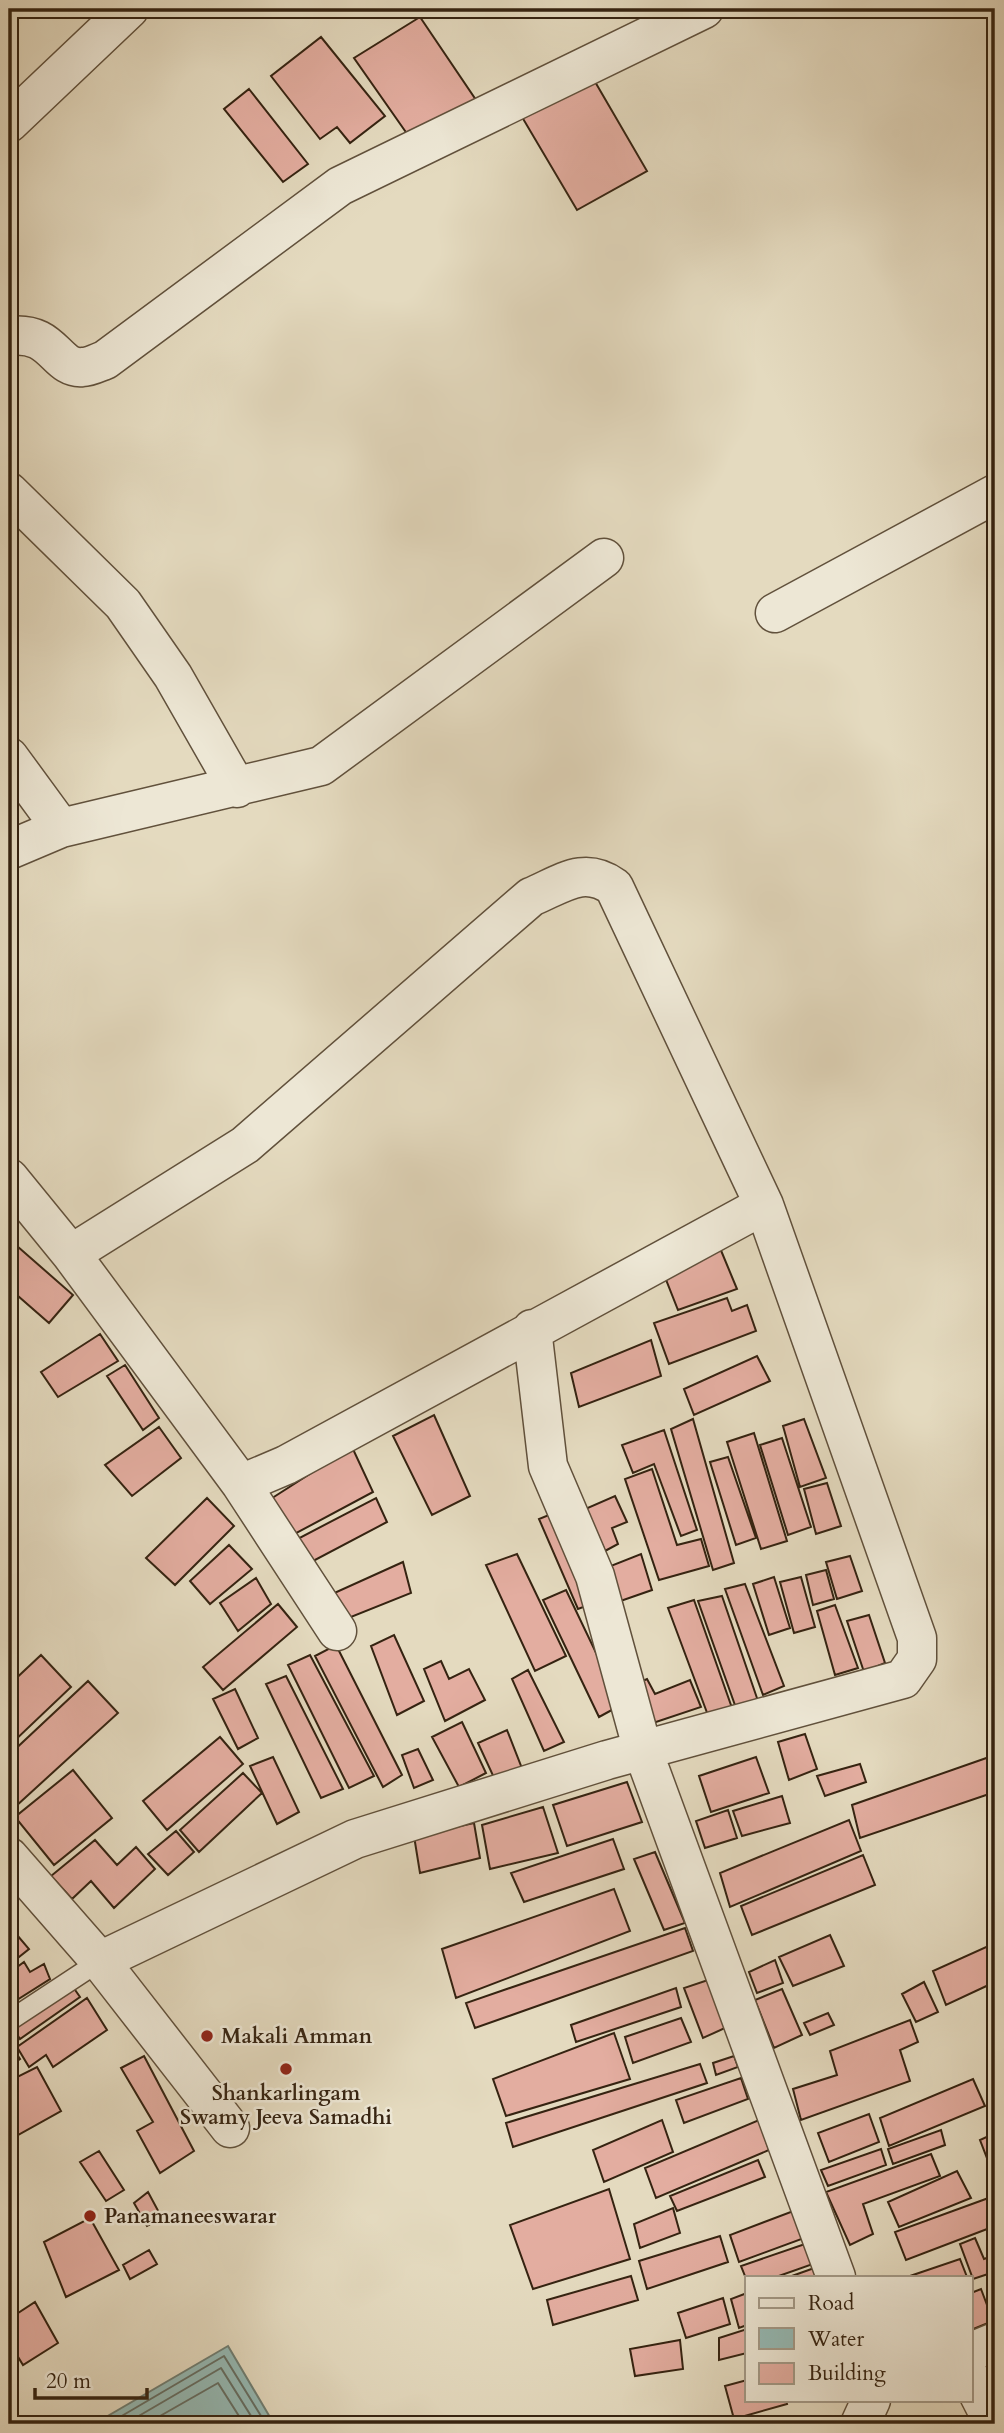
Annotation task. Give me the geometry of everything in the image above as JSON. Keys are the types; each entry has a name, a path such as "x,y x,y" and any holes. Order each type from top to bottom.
{"street":[{"path":"9,123 130,9"},
{"path":"9,336 23,334 41,338 67,364 83,368 105,359 340,186 704,9"},
{"path":"9,492 123,604 173,676 237,788"},
{"path":"775,613 995,494"},
{"path":"9,850 61,828 321,766 604,558"},
{"path":"9,757 61,828"},
{"path":"71,1254 245,1145 531,897 582,876 600,876 614,887 764,1205 917,1639 916,1659 903,1679 643,1751 355,1839 100,1961"},
{"path":"9,1178 71,1254 241,1484 337,1631"},
{"path":"241,1484 286,1465 764,1205"},
{"path":"532,1329 548,1466 595,1576 643,1751 835,2276"},
{"path":"9,1857 100,1961 230,2128"},
{"path":"972,2352 995,2342"},
{"path":"972,2381 994,2424"},
{"path":"860,2424 870,2402"}],"lane":[{"path":"9,2021 100,1961"}],"water":[{"path":"228,2346 274,2424 94,2424"}],"building":[{"path":"420,17 476,100 410,138 354,58"},
{"path":"321,37 385,116 350,143 337,127 320,139 271,76"},
{"path":"594,80 647,171 577,210 522,117"},
{"path":"249,89 308,164 283,182 224,109"},
{"path":"9,1239 73,1295 49,1323 18,1296 9,1308"},
{"path":"720,1248 737,1289 678,1310 663,1272"},
{"path":"727,1298 732,1311 747,1305 756,1331 669,1364 654,1323"},
{"path":"100,1334 118,1361 58,1397 41,1372"},
{"path":"651,1340 661,1376 579,1407 571,1373"},
{"path":"757,1356 770,1381 694,1415 684,1389"},
{"path":"125,1365 159,1418 143,1430 107,1376"},
{"path":"434,1415 470,1496 432,1515 393,1436"},
{"path":"693,1419 734,1563 713,1570 671,1429"},
{"path":"804,1419 826,1478 800,1487 783,1426"},
{"path":"159,1427 181,1458 132,1496 105,1465"},
{"path":"664,1430 697,1530 681,1536 654,1464 633,1473 622,1445"},
{"path":"754,1433 787,1541 761,1549 727,1442"},
{"path":"782,1438 811,1527 788,1535 760,1445"},
{"path":"352,1447 373,1492 287,1538 266,1502"},
{"path":"728,1457 756,1538 736,1545 710,1462"},
{"path":"652,1469 677,1545 701,1539 709,1566 659,1580 625,1479"},
{"path":"827,1483 841,1526 816,1534 804,1489"},
{"path":"615,1496 627,1522 612,1528 618,1544 605,1551 598,1535 576,1513"},
{"path":"207,1498 234,1526 175,1585 146,1558"},
{"path":"376,1498 387,1522 296,1570 288,1544"},
{"path":"561,1510 594,1603 578,1609 539,1519"},
{"path":"229,1545 252,1569 210,1604 190,1581"},
{"path":"517,1554 566,1656 535,1671 486,1565"},
{"path":"641,1554 652,1590 612,1604 603,1569"},
{"path":"850,1556 862,1591 837,1599 826,1562"},
{"path":"403,1562 411,1593 331,1625 321,1599"},
{"path":"826,1570 834,1599 813,1605 806,1575"},
{"path":"774,1577 790,1628 769,1635 753,1584"},
{"path":"801,1577 815,1627 794,1633 780,1582"},
{"path":"256,1578 271,1604 238,1631 220,1603"},
{"path":"745,1584 784,1686 763,1695 725,1589"},
{"path":"566,1590 621,1705 599,1717 543,1600"},
{"path":"722,1596 758,1701 736,1708 698,1601"},
{"path":"694,1600 732,1708 709,1718 668,1608"},
{"path":"278,1604 297,1627 223,1690 203,1667"},
{"path":"835,1605 858,1668 835,1675 817,1611"},
{"path":"869,1615 885,1663 864,1672 847,1621"},
{"path":"394,1635 424,1701 397,1715 371,1646"},
{"path":"336,1645 402,1775 383,1787 315,1656"},
{"path":"41,1655 71,1687 9,1746 9,1685"},
{"path":"310,1655 374,1776 349,1788 288,1665"},
{"path":"441,1661 449,1679 469,1669 485,1700 445,1721 424,1669"},
{"path":"528,1670 564,1742 544,1751 512,1679"},
{"path":"286,1676 343,1789 321,1798 266,1684"},
{"path":"647,1679 655,1694 690,1680 701,1707 647,1725 631,1686"},
{"path":"88,1681 118,1713 15,1807 9,1800 9,1755"},
{"path":"235,1689 258,1738 238,1749 213,1699"},
{"path":"462,1722 486,1773 459,1787 432,1737"},
{"path":"507,1730 523,1771 496,1782 478,1743"},
{"path":"805,1734 817,1769 789,1780 778,1742"},
{"path":"220,1737 243,1764 167,1830 143,1801"},
{"path":"418,1749 433,1780 414,1788 402,1755"},
{"path":"995,1755 995,1792 860,1838 852,1805"},
{"path":"273,1757 299,1812 277,1824 250,1766"},
{"path":"756,1757 769,1793 711,1812 699,1776"},
{"path":"860,1764 866,1782 825,1796 817,1776"},
{"path":"73,1770 112,1818 54,1865 15,1817"},
{"path":"243,1773 262,1793 199,1852 180,1830"},
{"path":"627,1782 642,1822 567,1846 553,1805"},
{"path":"782,1796 790,1823 742,1836 733,1811"},
{"path":"543,1807 558,1853 490,1869 482,1825"},
{"path":"728,1810 737,1838 705,1848 696,1821"},
{"path":"849,1820 861,1851 730,1907 720,1873"},
{"path":"474,1823 480,1858 420,1873 414,1836"},
{"path":"176,1831 194,1852 168,1875 148,1854"},
{"path":"613,1839 624,1869 524,1902 511,1873"},
{"path":"95,1840 117,1865 136,1847 155,1869 114,1908 91,1881 72,1899 51,1876"},
{"path":"655,1852 685,1923 664,1930 634,1859"},
{"path":"863,1855 875,1885 752,1935 741,1906"},
{"path":"614,1889 630,1931 456,1998 442,1949"},
{"path":"9,1924 16,1932 9,1938"},
{"path":"685,1928 693,1951 475,2028 466,2003"},
{"path":"17,1935 29,1949 9,1965 9,1941"},
{"path":"830,1935 844,1966 793,1986 779,1957"},
{"path":"995,1943 995,1982 946,2005 933,1971"},
{"path":"775,1960 783,1983 757,1993 749,1972"},
{"path":"24,1962 30,1972 44,1964 50,1979 9,2005 9,1973"},
{"path":"66,1977 80,1997 20,2039 9,2022"},
{"path":"708,1980 725,2028 703,2038 684,1988"},
{"path":"924,1982 938,2012 916,2022 902,1994"},
{"path":"676,1988 681,2007 576,2042 571,2025"},
{"path":"782,1989 802,2035 774,2048 755,2000"},
{"path":"87,1998 107,2030 53,2067 46,2055 29,2067 17,2047"},
{"path":"828,2013 834,2025 810,2035 804,2023"},
{"path":"681,2018 691,2042 633,2063 625,2037"},
{"path":"910,2020 918,2042 900,2050 910,2081 801,2120 793,2089 837,2075 830,2051"},
{"path":"614,2033 630,2079 506,2116 493,2079"},
{"path":"9,2042 20,2059 9,2067"},
{"path":"144,2056 194,2151 160,2173 137,2131 153,2122 121,2068"},
{"path":"734,2056 738,2067 716,2075 713,2063"},
{"path":"700,2064 707,2083 513,2147 506,2123"},
{"path":"37,2067 61,2111 9,2140 9,2081"},
{"path":"741,2078 748,2099 684,2123 676,2100"},
{"path":"973,2079 985,2106 889,2146 880,2118"},
{"path":"869,2114 879,2142 829,2162 818,2133"},
{"path":"662,2120 673,2152 604,2182 593,2150"},
{"path":"759,2120 769,2150 656,2198 645,2168"},
{"path":"941,2130 945,2145 893,2164 888,2149"},
{"path":"995,2133 995,2164 990,2166 980,2140"},
{"path":"881,2149 886,2165 828,2186 821,2170"},
{"path":"99,2151 124,2190 106,2201 80,2162"},
{"path":"931,2154 940,2176 863,2204 873,2234 850,2245 826,2192"},
{"path":"758,2160 765,2177 677,2211 670,2196"},
{"path":"957,2171 971,2198 899,2227 888,2202"},
{"path":"609,2189 630,2259 533,2289 510,2225"},
{"path":"148,2192 162,2218 147,2226 134,2203"},
{"path":"994,2196 995,2226 906,2260 895,2232"},
{"path":"673,2208 680,2233 640,2248 634,2224"},
{"path":"796,2210 807,2237 739,2262 730,2235"},
{"path":"90,2218 119,2270 66,2297 44,2242"},
{"path":"720,2236 728,2262 647,2289 639,2261"},
{"path":"975,2238 984,2259 995,2255 995,2284 991,2273 973,2279 960,2244"},
{"path":"805,2244 813,2264 779,2276 745,2276 741,2266"},
{"path":"149,2250 157,2264 130,2279 123,2265"},
{"path":"960,2259 967,2276 910,2276"},
{"path":"817,2267 821,2276 792,2276"},
{"path":"631,2276 638,2300 553,2325 547,2300"},
{"path":"981,2289 993,2321 972,2330 972,2293"},
{"path":"745,2294 745,2326 739,2328 731,2299"},
{"path":"723,2298 730,2324 686,2338 678,2313"},
{"path":"35,2302 58,2343 23,2365 9,2342 9,2319"},
{"path":"745,2330 745,2354 719,2360 719,2338"},
{"path":"680,2340 683,2369 635,2376 630,2349"},
{"path":"745,2381 745,2402 787,2404 734,2419 725,2386"},
{"path":"834,2417 834,2424 805,2424"}],"place":[{"name":"Makali Amman","path":"207,2036"},
{"name":"Shankarlingam Swamy Jeeva Samadhi","path":"286,2069"},
{"name":"Panamaneeswarar","path":"90,2216"}]}
